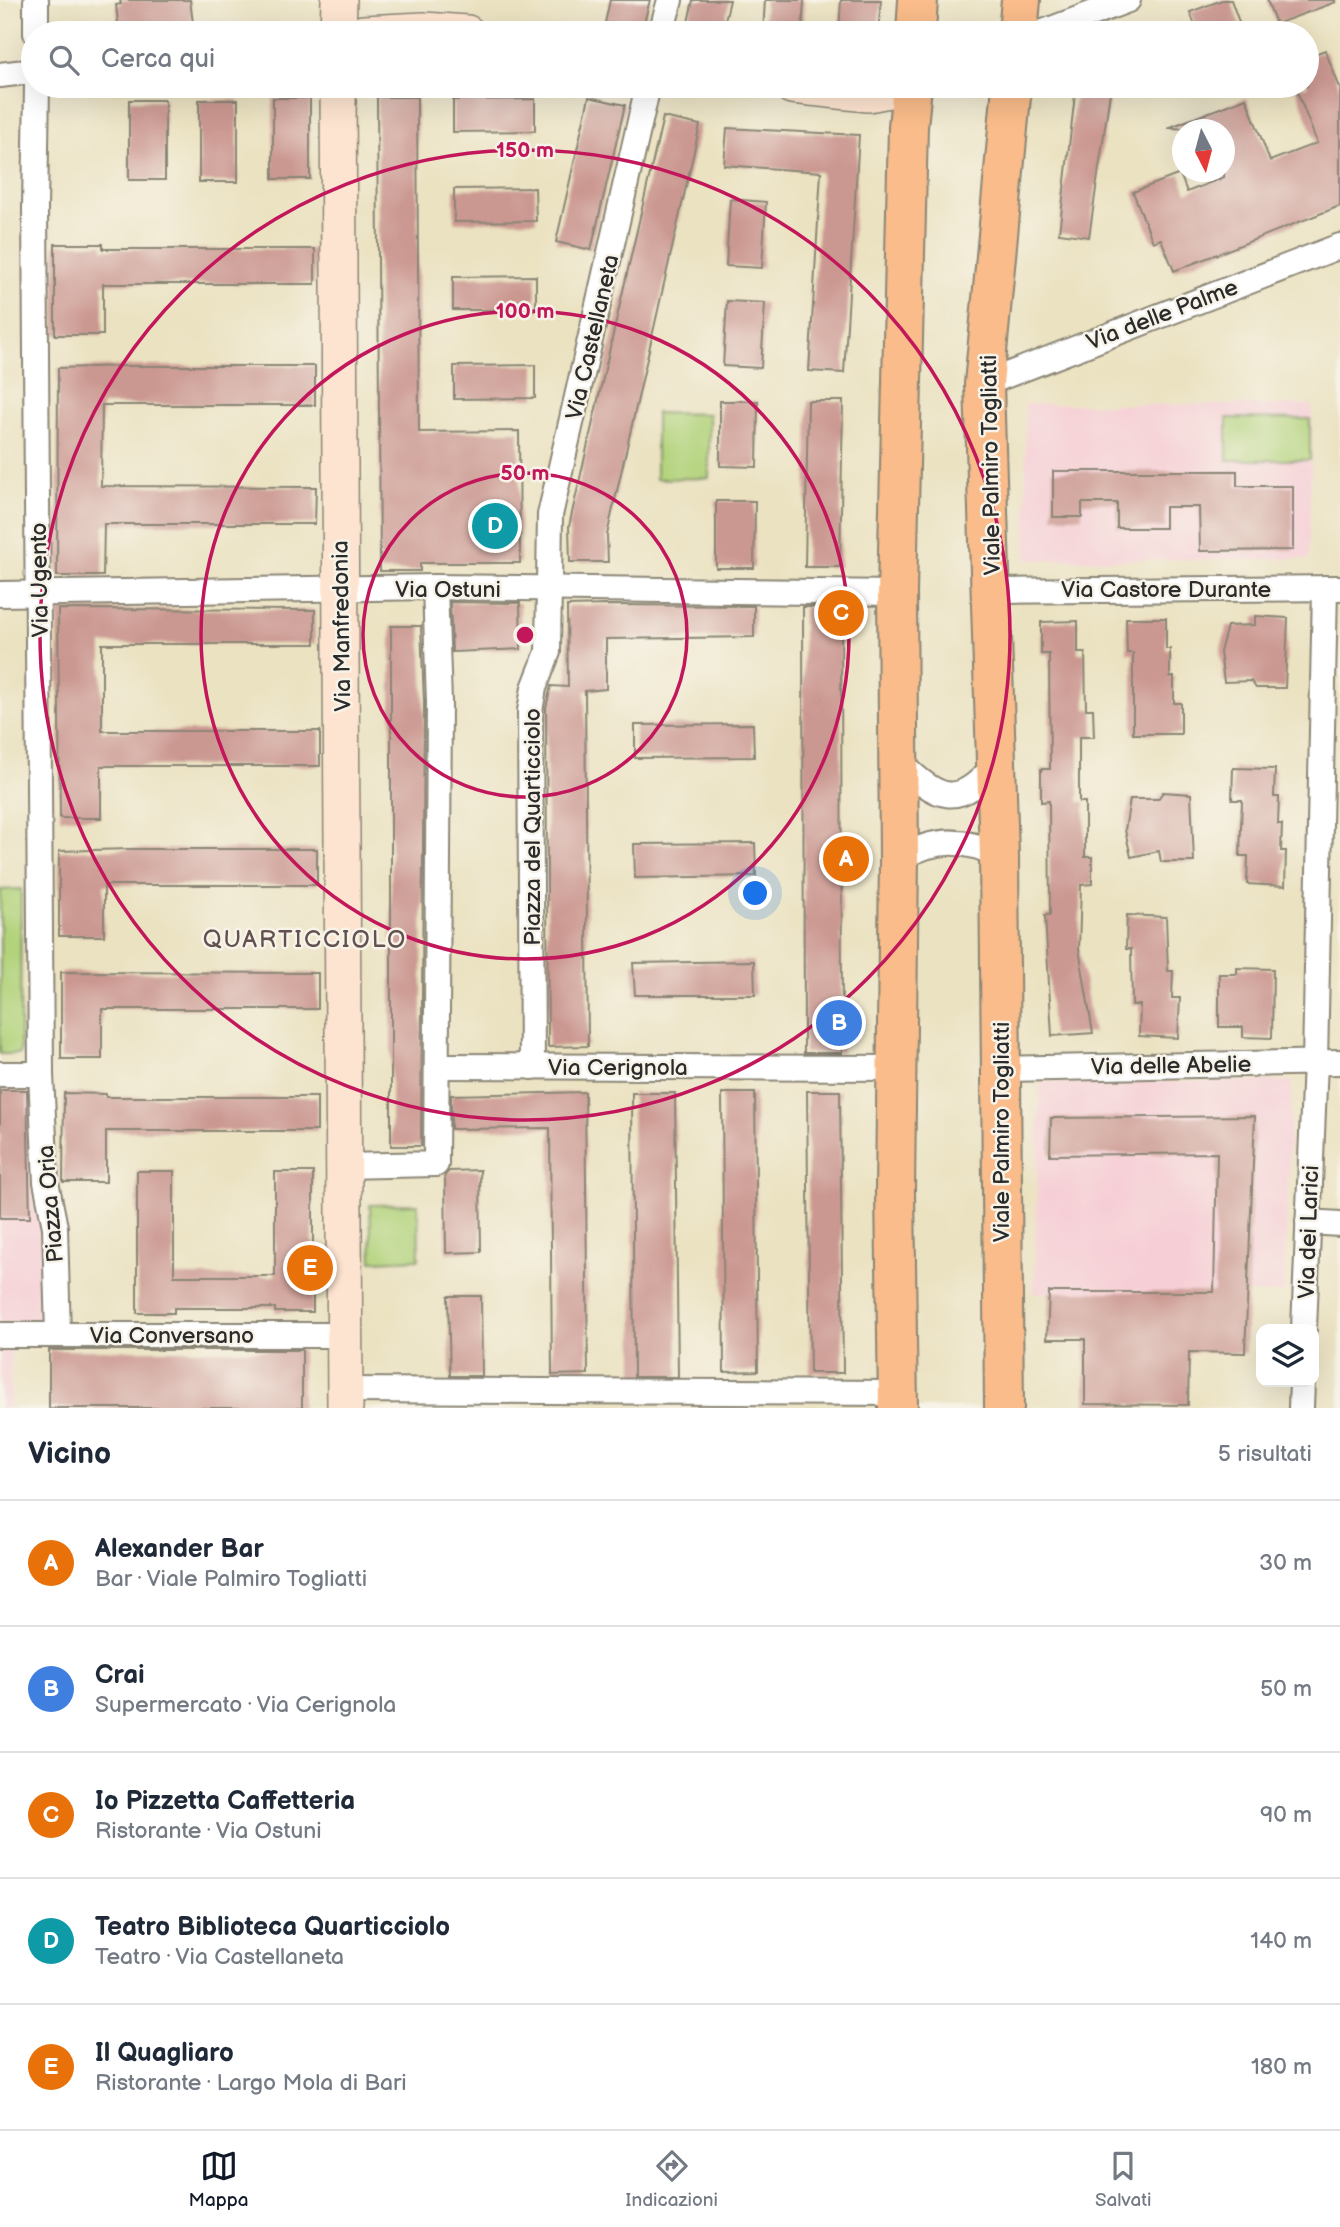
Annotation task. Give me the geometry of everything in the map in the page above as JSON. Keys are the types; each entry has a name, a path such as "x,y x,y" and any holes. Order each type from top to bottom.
{"main road":[{"path":"917,21 918,0"},
{"path":"1019,21 1021,0"},
{"path":"898,1401 895,1191 899,859 897,593 906,180 910,98"},
{"name":"Viale Palmiro Togliatti","path":"1004,1408 999,856 993,591 984,384 1011,98"}],"street":[{"path":"36,0 36,21"},
{"path":"338,21 339,0"},
{"path":"664,21 670,0"},
{"path":"1073,21 1128,0"},
{"path":"0,75 21,72"},
{"name":"Via Ugento","path":"37,98 35,208 40,595 41,1074"},
{"name":"Via Manfredonia","path":"338,98 345,1399"},
{"name":"Via Castellaneta","path":"549,590 550,515 645,98"},
{"name":"Via delle Palme","path":"984,384 1340,246"},
{"path":"343,1166 436,1164 439,696 435,587"},
{"name":"Via Ostuni","path":"0,594 435,587 897,593"},
{"name":"Via Castore Durante","path":"993,591 1332,588"},
{"name":"Via dei Larici","path":"1304,1324 1315,1062 1330,825 1332,588"},
{"name":"Piazza del Quarticciolo","path":"532,1067 530,711 534,688 548,652 549,590"},
{"path":"899,761 927,788 951,796 971,790 997,762"},
{"path":"899,859 920,847 949,842 974,844 999,856"},
{"name":"Via delle Abelie","path":"1002,1069 1340,1062"},
{"name":"Via Cerignola","path":"437,1066 897,1068"},
{"path":"0,1074 41,1074"},
{"name":"Piazza Oria","path":"41,1074 46,1182 55,1227 58,1335"},
{"path":"1308,1223 1340,1224"},
{"name":"Via Conversano","path":"0,1335 344,1335"},
{"path":"1301,1408 1302,1387"},
{"path":"345,1399 898,1401"}],"shaded area":[{"path":"1025,404 1312,405 1309,559 1027,560"},
{"path":"1292,1081 1284,1293 1034,1293 1040,1082"},
{"path":"0,1084 39,1084 45,1323 0,1324"},
{"path":"0,1348 11,1348 10,1408 0,1408"}],"green space":[{"path":"656,413 709,414 709,478 656,479"},
{"path":"1227,418 1310,419 1310,460 1227,460"},
{"path":"21,889 20,1054 0,1054 0,890"},
{"path":"418,1204 419,1259 372,1261 370,1205"}],"building":[{"path":"120,0 190,0 193,21 118,21 116,5 121,4"},
{"path":"610,0 650,0 645,21 605,21"},
{"path":"693,0 730,0 725,21 688,21"},
{"path":"765,0 804,0 803,21 764,21"},
{"path":"841,0 881,0 879,21 840,21"},
{"path":"1222,0 1231,0 1239,21 1193,21 1190,12"},
{"path":"1267,0 1336,2 1284,21 1275,21"},
{"path":"1325,50 1340,88 1340,206 1174,271 1161,239 1153,242 1133,192 1172,177 1172,182 1183,182 1187,192 1212,182 1235,182 1235,119 1191,119 1246,98 1270,161 1317,143 1300,98 1319,98 1319,52"},
{"path":"273,98 310,98 310,179 273,179"},
{"path":"377,98 417,98 419,432 519,431 520,563 420,563 420,571 380,571"},
{"path":"589,98 625,105 591,250 556,242"},
{"path":"1075,98 1109,98 1089,237 1059,233"},
{"path":"535,99 535,131 453,132 453,100"},
{"path":"129,100 165,100 165,180 129,180"},
{"path":"199,100 238,100 238,182 199,182"},
{"path":"663,117 700,125 607,535 608,562 570,562 569,526"},
{"path":"727,128 859,135 844,373 809,371 821,172 724,165"},
{"path":"535,188 536,221 454,222 454,189"},
{"path":"730,199 766,202 762,268 726,266"},
{"path":"55,244 103,244 103,249 315,249 315,284 103,284 103,335 55,335"},
{"path":"536,276 536,310 453,310 453,277"},
{"path":"727,301 765,303 761,368 723,366"},
{"path":"535,365 535,398 454,399 454,366"},
{"path":"315,366 315,405 102,405 101,486 316,487 315,524 104,524 103,576 57,576 58,368"},
{"path":"720,401 758,401 757,467 720,466"},
{"path":"808,401 843,401 840,567 805,567"},
{"path":"1053,471 1237,471 1237,486 1293,486 1293,550 1200,551 1199,507 1165,507 1165,528 1117,528 1117,503 1082,503 1082,517 1053,517"},
{"path":"716,501 755,501 754,568 716,568"},
{"path":"450,602 520,603 521,649 452,652"},
{"path":"567,606 754,606 754,637 606,639 606,689 585,691 588,1046 548,1047 546,708 551,686 568,687"},
{"path":"803,607 841,607 842,1053 804,1053"},
{"path":"58,609 315,610 315,644 102,644 102,731 320,731 320,766 101,766 101,818 60,818"},
{"path":"1255,616 1288,618 1285,688 1256,688 1251,681 1224,682 1220,652 1227,626 1255,625"},
{"path":"1126,618 1166,618 1166,649 1170,649 1174,703 1181,703 1181,734 1133,734 1133,653 1127,653"},
{"path":"1078,621 1078,653 1085,653 1086,709 1093,709 1094,737 1079,737 1079,802 1085,802 1085,857 1092,857 1092,884 1081,885 1079,949 1093,1033 1052,1036 1045,915 1050,915 1049,801 1041,802 1041,769 1050,769 1049,654 1041,654 1041,622"},
{"path":"391,626 421,626 424,702 421,1146 391,1146"},
{"path":"753,724 754,757 635,758 635,725"},
{"path":"1233,768 1275,769 1274,797 1279,797 1281,851 1286,851 1285,886 1247,884 1248,856 1240,856 1242,800 1232,800"},
{"path":"1163,792 1191,794 1194,862 1161,862 1159,851 1131,857 1125,830 1130,799 1158,799"},
{"path":"755,843 756,876 635,878 634,844"},
{"path":"317,849 317,885 104,885 104,936 59,936 59,851"},
{"path":"1127,915 1166,917 1168,971 1173,971 1172,998 1180,998 1178,1038 1139,1036 1140,1005 1132,1005 1131,949 1126,949"},
{"path":"754,961 755,995 635,995 633,963"},
{"path":"1237,968 1273,969 1272,1038 1243,1037 1243,1027 1219,1027 1219,974 1237,974"},
{"path":"61,972 318,973 318,1009 102,1009 102,1059 61,1059"},
{"path":"0,1090 27,1090 30,1218 0,1218"},
{"path":"807,1091 840,1091 843,1373 810,1373"},
{"path":"585,1092 588,1374 552,1375 550,1128 451,1129 451,1095"},
{"path":"64,1093 106,1094 106,1097 317,1097 317,1131 106,1131 106,1182 63,1182"},
{"path":"632,1093 675,1093 678,1377 634,1377"},
{"path":"722,1093 755,1093 758,1371 724,1372"},
{"path":"1255,1116 1245,1353 1189,1352 1188,1405 1085,1404 1085,1339 1047,1339 1049,1292 1214,1292 1217,1153 1050,1155 1051,1118"},
{"path":"480,1170 481,1252 446,1253 445,1175 449,1171"},
{"path":"137,1171 174,1171 174,1276 275,1276 275,1172 313,1172 313,1312 275,1312 275,1308 174,1308 174,1313 137,1313"},
{"path":"448,1296 481,1296 482,1376 450,1376"},
{"path":"49,1350 302,1350 302,1408 49,1408"}],"place":[{"name":"Teatro Biblioteca Quarticciolo","path":"495,526"},
{"name":"Io Pizzetta Caffetteria","path":"841,613"},
{"name":"Alexander Bar","path":"846,859"},
{"name":"Crai","path":"839,1023"},
{"name":"Il Quagliaro","path":"310,1268"}],"district":[{"name":"QUARTICCIOLO","path":"305,939"}]}
